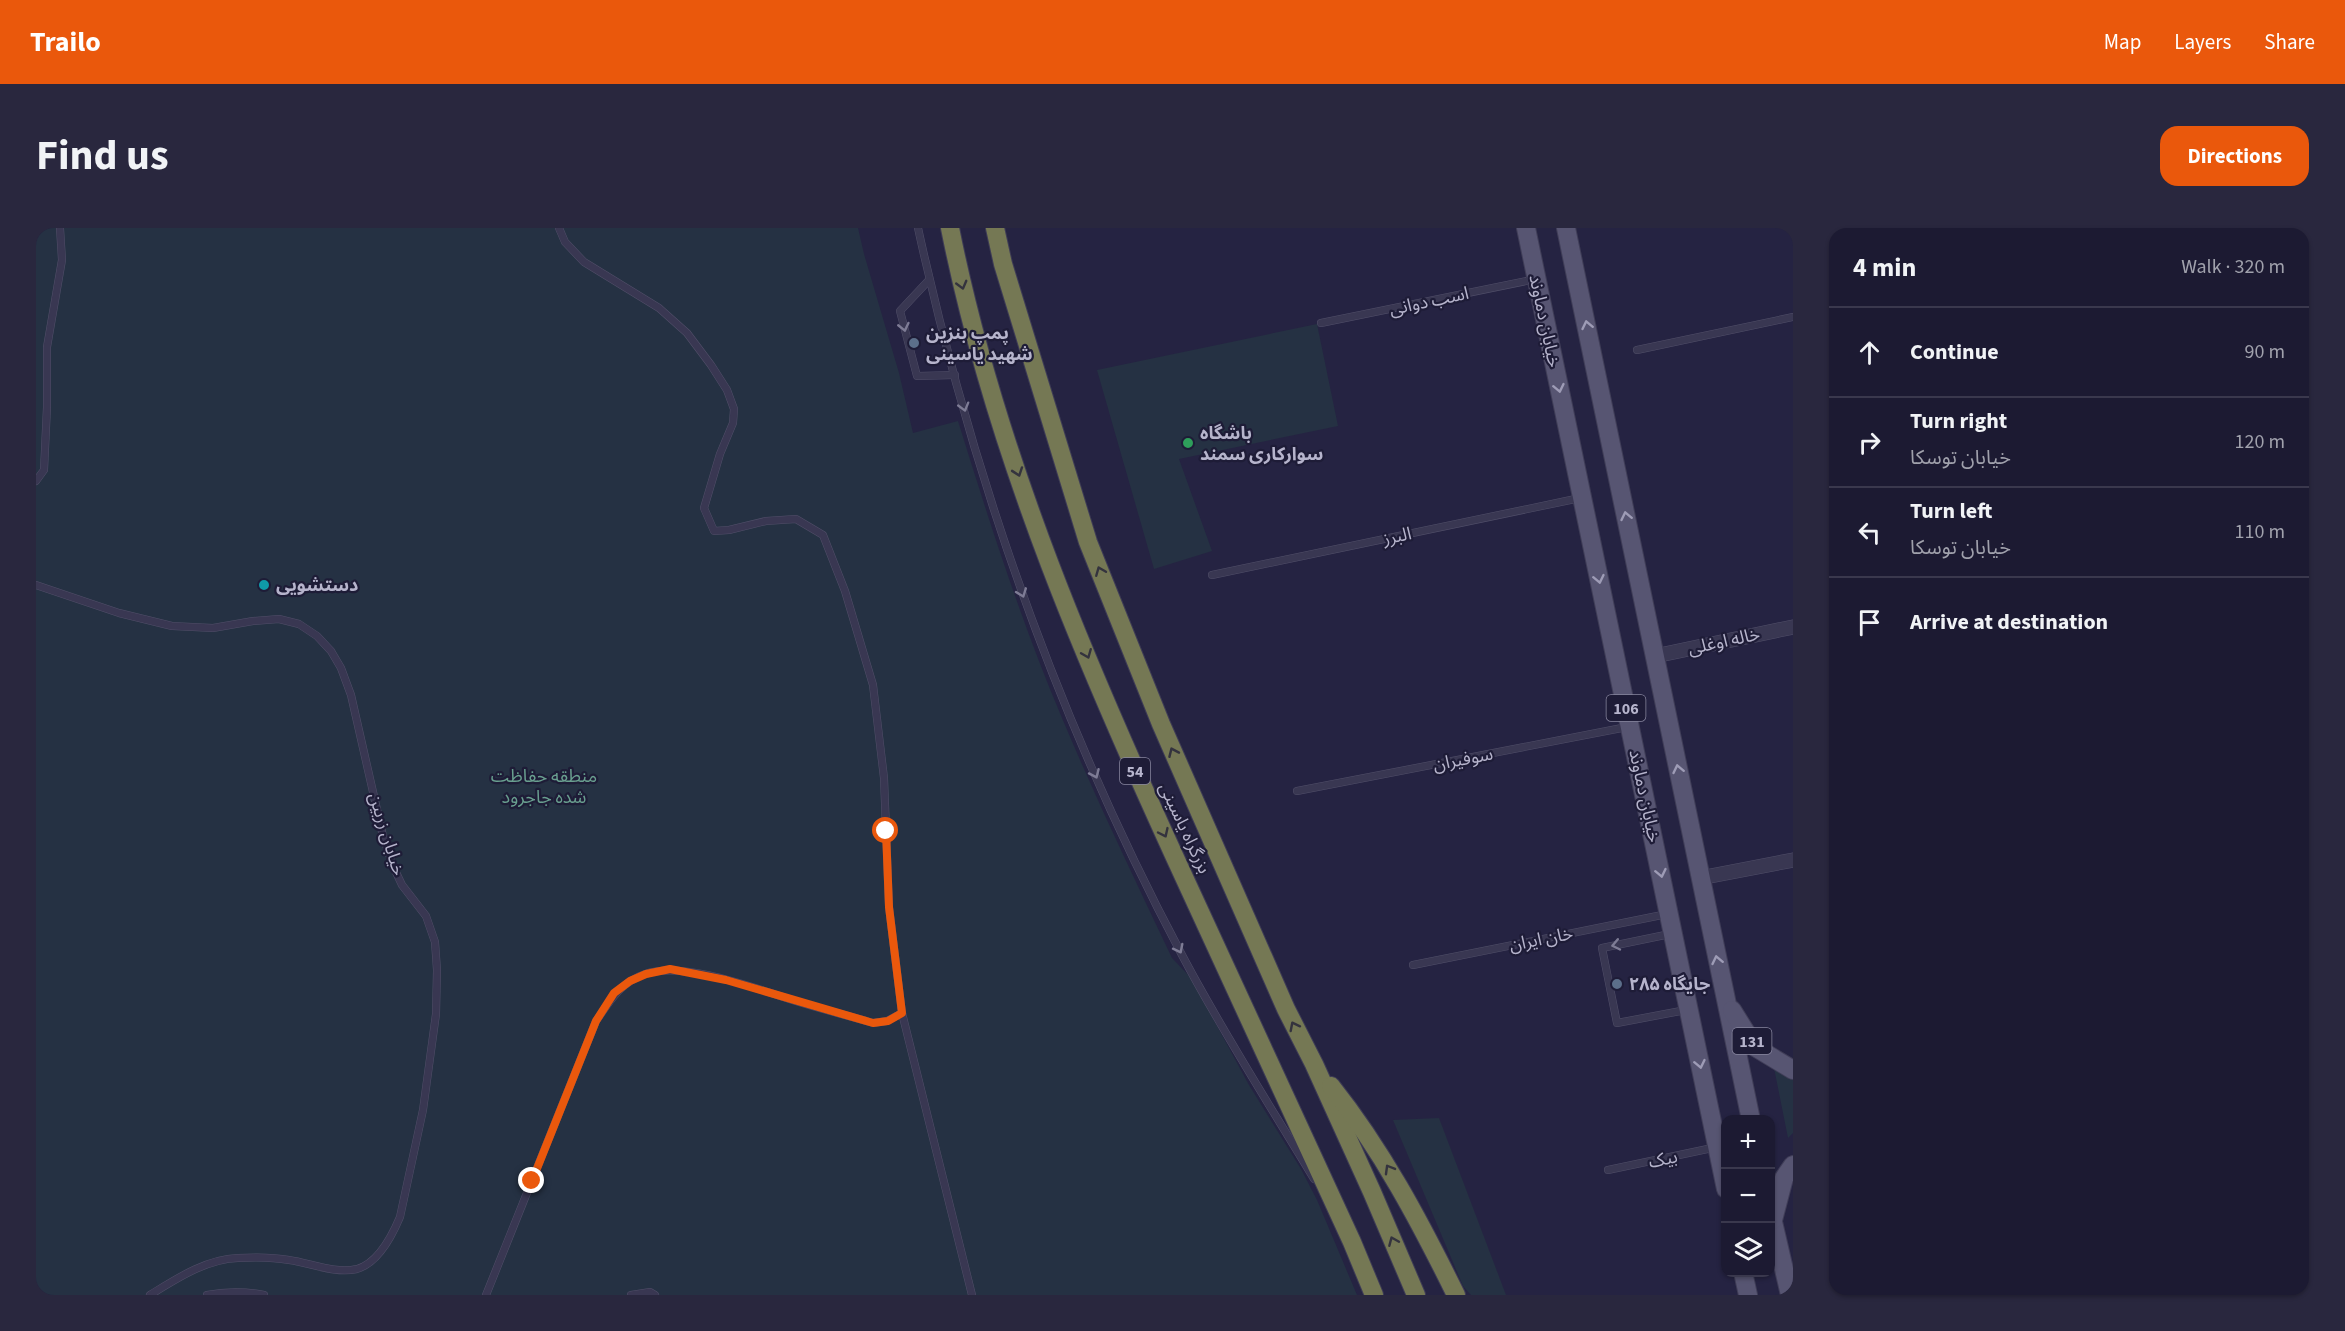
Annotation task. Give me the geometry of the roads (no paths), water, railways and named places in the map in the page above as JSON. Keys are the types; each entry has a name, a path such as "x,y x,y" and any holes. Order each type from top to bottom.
{"highway":[{"name":"بزرگراه یاسینی","path":"950,228 958,270 990,391 1047,555 1121,741 1352,1242 1374,1295"},
{"name":"بزرگراه یاسینی","path":"995,228 1006,275 1088,542 1161,724 1286,1009 1314,1064 1416,1295"},
{"path":"1314,1064 1374,1143 1406,1197 1456,1295"}],"main road":[{"name":"خیابان دماوند","path":"1526,228 1721,1169"},
{"name":"خیابان دماوند","path":"1566,228 1750,1115"},
{"name":"131","path":"1725,998 1755,1047 1793,1070"},
{"path":"1775,1206 1784,1178 1793,1165"},
{"path":"1774,1223 1790,1295"},
{"path":"1744,1277 1748,1295"}],"street":[{"name":"خاله اوغلی","path":"1655,656 1793,627"},
{"path":"1700,878 1793,860"}],"lane":[{"path":"36,481 44,470 47,407 46,347 62,260 60,228"},
{"path":"559,228 565,242 584,262 659,308 687,333 727,390 734,409 733,423 720,454 704,508 714,531 729,530 765,521 796,519 823,535 844,591 873,685 884,778 889,907 902,1013 972,1295"},
{"path":"918,228 929,280 955,375 1017,581 1080,740 1182,955 1352,1242"},
{"name":"اسب دوانی","path":"1321,323 1536,279"},
{"path":"929,280 900,311 908,342 918,376 955,375"},
{"path":"1637,350 1793,317"},
{"name":"البرز","path":"1212,575 1582,497"},
{"name":"خیابان زربین","path":"36,585 119,613 172,627 213,628 279,619 299,624 317,636 331,651 341,668 351,695 383,836 393,866 402,885 426,916 435,942 436,1014 423,1110 400,1217 393,1234 381,1249 368,1264 357,1269 344,1270 286,1259 236,1257 208,1264 150,1295"},
{"name":"سوفیران","path":"1297,791 1630,726"},
{"name":"خان ایران","path":"1413,965 1669,913"},
{"path":"1673,933 1602,948 1617,1023 1689,1009"},
{"path":"486,1295 596,1021 614,993 630,981 646,974 670,969 726,980 873,1023 888,1021 902,1013"},
{"name":"بیک","path":"1608,1170 1717,1148"},
{"path":"207,1295 229,1291 264,1295"},
{"path":"630,1295 650,1292 655,1295"}],"place":[{"name":"پمپ بنزین شهید یاسینی","path":"914,343"},
{"name":"باشگاه سوارکاری سمند","path":"1188,443"},
{"name":"دستشویی","path":"264,585"},
{"name":"جایگاه ۲۸۵","path":"1617,984"}],"park label":[{"name":"منطقه حفاظت شده جاجرود","path":"544,786"}]}
